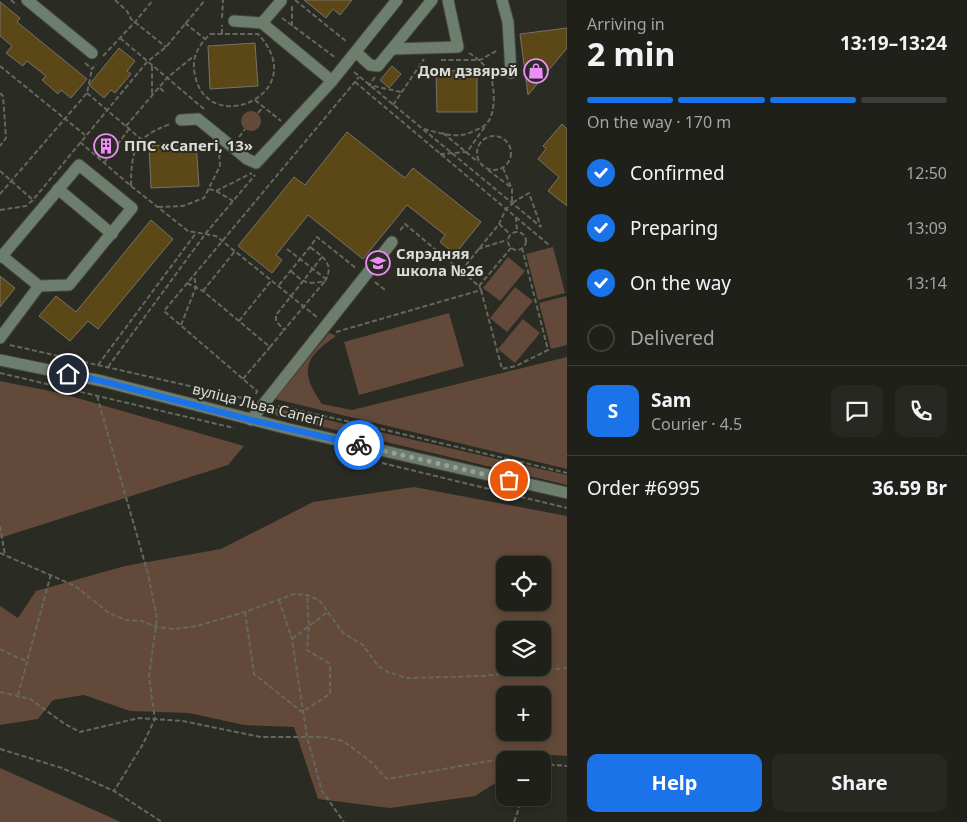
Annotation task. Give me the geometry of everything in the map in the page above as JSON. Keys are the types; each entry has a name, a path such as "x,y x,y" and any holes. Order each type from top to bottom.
{"street":[{"path":"26,0 92,53"},
{"path":"181,120 198,119 247,159 256,163 332,81 345,65 354,49 398,0"},
{"path":"354,49 370,65 378,66 432,0"},
{"path":"392,49 458,46 448,0"},
{"path":"502,0 508,22 511,73"},
{"path":"262,23 285,3"},
{"path":"234,22 262,23 332,81"},
{"path":"79,165 132,208 69,285 39,286 1,256 42,208 79,165"},
{"path":"58,189 112,234"},
{"path":"251,420 259,402 274,392 325,324 392,242"},
{"path":"4,342 39,286"},
{"name":"вуліца Льва Сапегі","path":"0,360 102,381 251,420 567,493"}],"path":[{"path":"114,0 127,11 131,19 166,47"},
{"path":"107,51 153,0"},
{"path":"0,210 26,206 33,200 147,62 166,47 205,0"},
{"path":"285,3 354,49"},
{"path":"285,3 292,26 345,65 453,153 512,203 540,227 529,193 512,203 506,209 499,224 461,271"},
{"path":"285,3 292,26"},
{"path":"186,23 205,39"},
{"path":"210,34 258,34 268,44 273,57 274,71 270,84 263,95 238,107 224,106 212,101 202,92 196,81 193,68 195,55 201,44 210,34"},
{"path":"120,38 209,113"},
{"path":"458,46 480,60 490,74 494,97 491,116 467,152"},
{"path":"393,104 432,48"},
{"path":"126,126 167,78 195,55"},
{"path":"0,66 85,135"},
{"path":"152,66 152,96"},
{"path":"0,194 87,93 92,68"},
{"path":"259,402 257,391 164,311 359,77"},
{"path":"369,85 375,77"},
{"path":"354,82 549,245"},
{"path":"369,85 401,92"},
{"path":"160,88 165,93"},
{"path":"0,93 4,96 6,138 0,146"},
{"path":"87,93 141,139"},
{"path":"255,100 286,125"},
{"path":"258,113 263,107"},
{"path":"131,186 131,167 135,150 141,139 156,129 181,120"},
{"path":"422,129 464,134 486,124"},
{"path":"104,163 129,129"},
{"path":"239,137 245,129"},
{"path":"444,133 512,189"},
{"path":"158,206 183,206 204,198 220,166 217,135"},
{"path":"490,136 499,136 506,140 511,147 512,154 510,161 503,168 488,169 481,164 477,154 478,146 483,140 490,136"},
{"path":"80,142 131,186 188,231 216,236 336,332 481,290"},
{"path":"440,154 467,152"},
{"path":"503,168 512,189 512,203"},
{"path":"108,368 206,233 260,169"},
{"path":"0,171 42,208"},
{"path":"216,191 251,173"},
{"path":"209,189 233,201"},
{"path":"516,217 517,232"},
{"path":"392,242 405,224 479,286 502,369 516,366 548,350 522,248"},
{"path":"499,224 510,235"},
{"path":"517,232 522,234 525,243 522,248 517,250 511,248 508,240 510,235 517,232"},
{"path":"98,365 196,233"},
{"path":"278,286 317,237 385,290"},
{"path":"478,250 508,240"},
{"path":"243,379 328,275 329,265 310,247"},
{"path":"479,286 511,248"},
{"path":"287,249 325,280"},
{"path":"203,291 235,251"},
{"path":"284,330 276,321 276,315 322,257"},
{"path":"291,271 303,282 312,284 325,280"},
{"path":"181,325 196,287 194,274"},
{"path":"239,321 272,280"},
{"path":"187,283 203,291 270,347"},
{"path":"4,342 108,368 360,424 567,473"},
{"path":"97,395 148,574 157,618 149,677 155,719 143,744 114,791"},
{"path":"0,526 5,555"},
{"path":"0,553 75,586 109,613 126,620 142,621 156,627 174,629 197,626 245,612 294,594 307,594 319,600 344,633 363,645 378,666 388,672 407,678 482,676 567,668"},
{"path":"18,696 51,574"},
{"path":"302,712 330,694 330,664 307,650 309,626 307,594"},
{"path":"279,600 292,640 302,712 322,791 344,822"},
{"path":"245,612 254,674 302,712"},
{"path":"292,640 328,612"},
{"path":"0,648 27,661"},
{"path":"0,692 30,699 65,724 80,732 139,718 183,721 261,737 324,737 343,741 369,760 387,779 496,760"},
{"path":"0,749 62,768 114,791 162,822"},
{"path":"551,764 567,766"},
{"path":"514,822 519,806"}],"shaded area":[{"path":"247,111 255,111 261,117 261,125 255,131 247,131 241,125 241,117"},
{"path":"553,247 565,293 538,300 526,254"},
{"path":"508,257 525,271 500,301 483,288"},
{"path":"515,287 533,301 507,332 490,318"},
{"path":"566,296 567,345 551,349 539,303"},
{"path":"449,313 464,366 359,395 344,342"},
{"path":"523,319 540,333 515,363 498,349"},
{"path":"329,333 336,336 311,358 308,366 310,383 322,404 352,410 567,357 567,469 275,399"},
{"path":"0,381 60,393 244,446 228,465 0,538"},
{"path":"271,407 567,475 567,485 277,416 271,411"},
{"path":"414,487 567,516 567,756 551,755 551,751 496,751 496,783 475,796 390,808 318,799 294,727 244,725 189,713 130,711 84,695 53,700 38,719 0,725 0,606 18,618 36,591 125,566 221,549 313,502"},
{"path":"0,768 121,822 0,822"}],"building":[{"path":"304,0 352,0 340,15 333,9 326,18"},
{"path":"0,2 20,18 17,22 87,79 71,98 61,90 58,94 42,80 46,76 27,61 23,66 6,53 12,46 0,36"},
{"name":"Дом дзвярэй","path":"567,28 567,48 528,95 520,34"},
{"path":"255,43 258,86 210,89 208,46"},
{"path":"119,48 135,61 127,71 131,74 115,93 111,90 104,98 89,85"},
{"path":"392,66 401,74 389,88 380,80"},
{"path":"477,70 477,112 437,112 436,71"},
{"path":"562,124 567,129 567,206 548,191 559,177 538,159 546,149 543,146"},
{"name":"Сярэдняя школа №26","path":"347,132 405,178 413,168 481,222 455,254 440,242 445,235 407,205 363,259 308,215 276,255 282,260 272,273 238,246 294,177 305,185"},
{"name":"ППС «Сапегі, 13»","path":"106,134 118,144 107,158 94,147"},
{"path":"196,143 199,186 151,188 149,146"},
{"path":"151,220 173,239 98,329 88,321 70,341 39,316 56,296 76,312"},
{"path":"0,276 15,288 0,307"}],"way so far":[{"path":"359,445 509,480"}],"place":[{"name":"Дом дзвярэй","path":"536,71"},
{"name":"ППС «Сапегі, 13»","path":"106,146"},
{"name":"Сярэдняя школа №26","path":"378,263"}],"route":[{"path":"68,374 359,445"}]}
